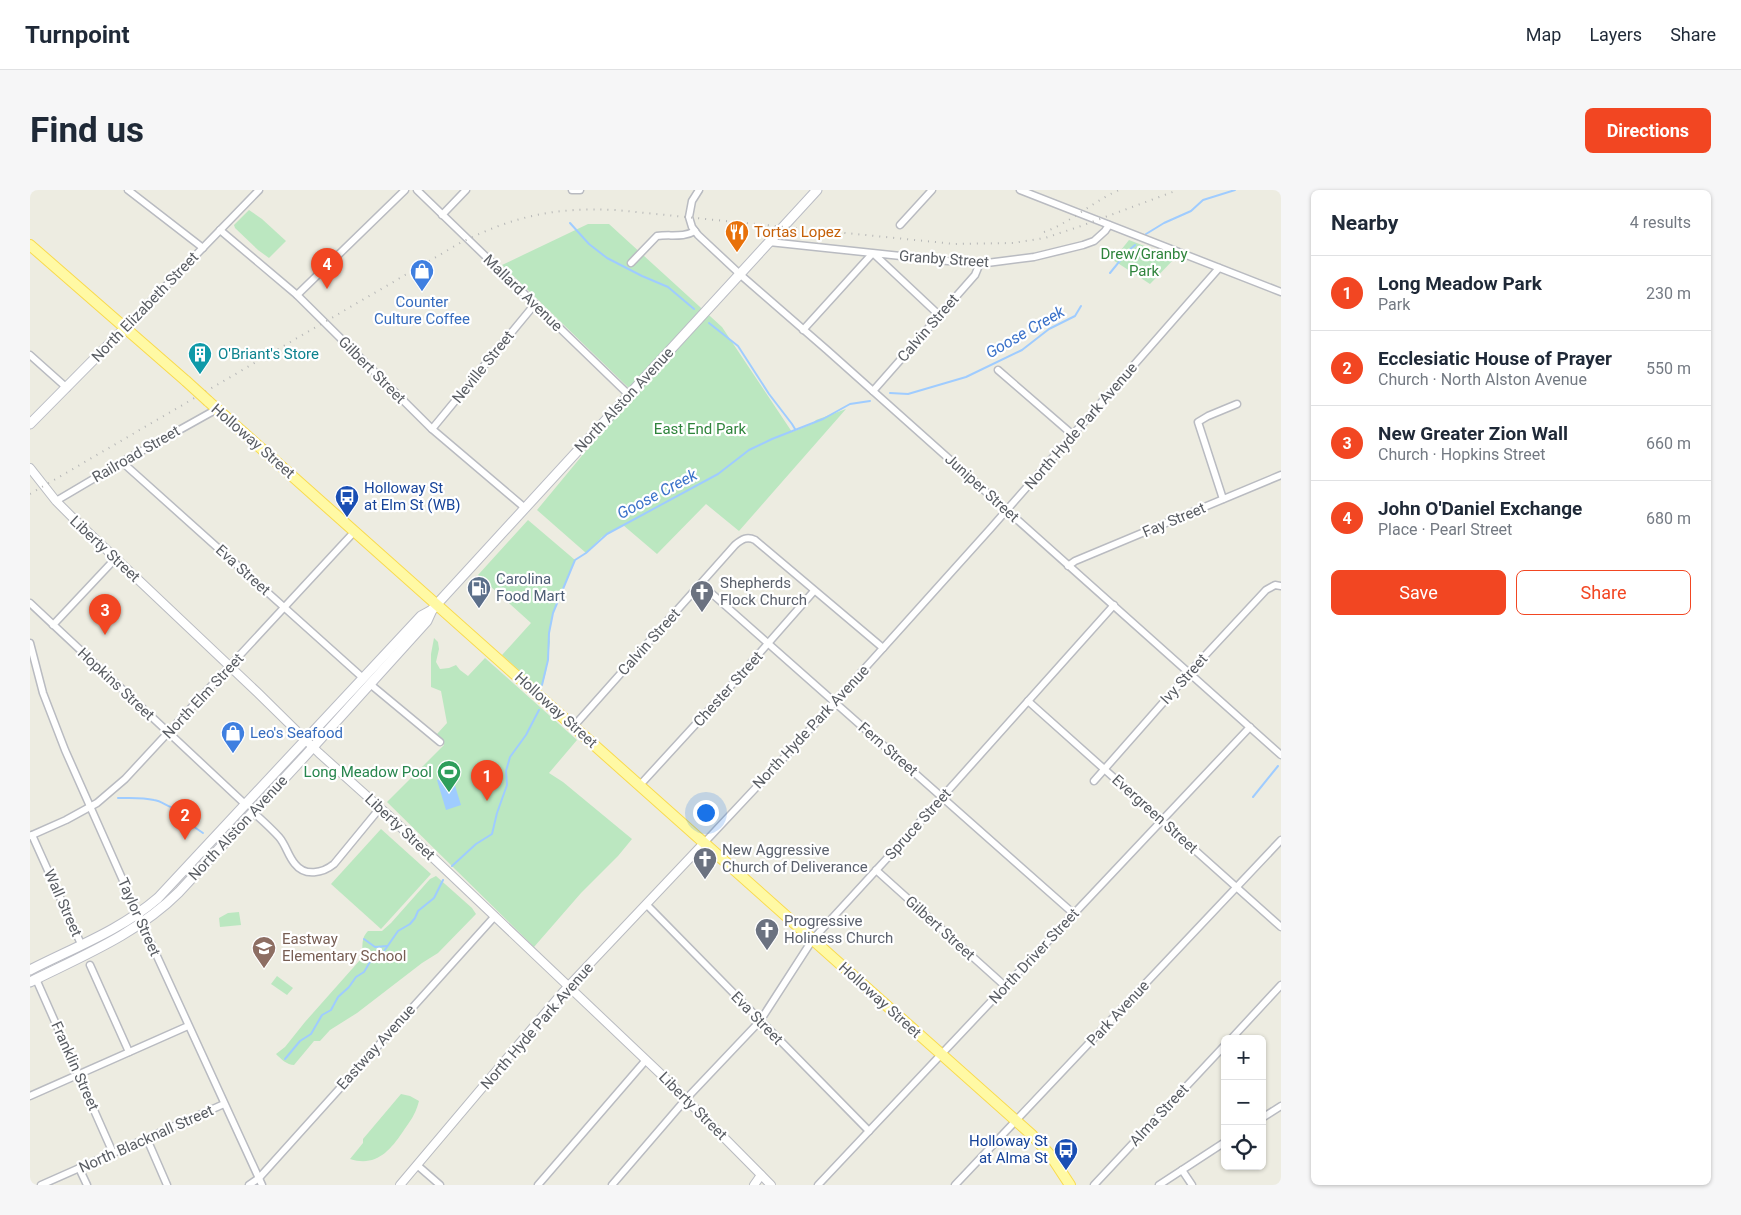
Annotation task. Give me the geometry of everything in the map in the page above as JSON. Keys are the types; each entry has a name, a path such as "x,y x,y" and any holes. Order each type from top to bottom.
{"main road":[{"name":"North Alston Avenue","path":"30,968 81,944 137,914 158,898 306,740 427,621 435,607 817,190"},
{"name":"Holloway Street","path":"30,244 355,531 435,607 574,726 1016,1121 1045,1148 1070,1185"},
{"name":"North Elizabeth Street","path":"30,424 124,328"},
{"name":"North Alston Avenue","path":"33,980 142,924 159,910 179,892 313,747 367,681"}],"street":[{"path":"128,190 203,248"},
{"name":"North Elizabeth Street","path":"124,328 259,190"},
{"path":"297,296 405,190"},
{"name":"Mallard Avenue","path":"417,190 629,395"},
{"path":"442,214 466,190"},
{"path":"572,190 580,190"},
{"name":"Juniper Street","path":"699,190 692,201 689,217 695,231 740,274 873,390 1281,755"},
{"path":"900,225 932,190"},
{"path":"1020,190 1281,292"},
{"name":"Granby Street","path":"769,242 873,254 980,263 1020,260 1083,245 1094,241 1109,225"},
{"name":"Gilbert Street","path":"220,230 297,296 432,429 525,508"},
{"path":"631,263 657,236 688,235 695,231"},
{"path":"803,330 873,254 939,316"},
{"name":"Calvin Street","path":"873,390 975,275 980,263"},
{"name":"North Hyde Park Avenue","path":"400,1185 568,986 883,648 1219,268"},
{"name":"Neville Street","path":"432,429 534,304"},
{"path":"30,355 67,388"},
{"path":"998,370 1073,435"},
{"path":"1223,499 1198,422 1237,404"},
{"name":"Railroad Street","path":"56,501 217,409"},
{"name":"Eva Street","path":"122,462 367,681 440,742"},
{"name":"Liberty Street","path":"30,468 56,501 231,666 313,747 495,916 646,1060 771,1185"},
{"name":"Fay Street","path":"1068,566 1075,561 1281,475"},
{"name":"North Elm Street","path":"31,835 90,807 104,798 125,779 355,531"},
{"name":"Calvin Street","path":"574,726 736,545 746,538 755,540 814,591"},
{"path":"53,625 115,558"},
{"name":"Fern Street","path":"701,584 1074,914"},
{"name":"Ivy Street","path":"1094,781 1266,590 1275,585 1280,586"},
{"path":"814,591 883,648"},
{"name":"Chester Street","path":"640,785 814,591"},
{"name":"Hopkins Street","path":"30,603 246,805"},
{"name":"Spruce Street","path":"612,1185 686,1099 760,1021 812,939 1114,605"},
{"name":"Taylor Street","path":"30,643 43,693 65,750 137,914 262,1185"},
{"name":"Evergreen Street","path":"1028,701 1281,928"},
{"name":"North Driver Street","path":"818,1185 1250,727"},
{"path":"253,812 279,837 295,865 305,871 316,873 334,864 380,808"},
{"name":"Wall Street","path":"31,835 81,944"},
{"name":"Park Avenue","path":"955,1185 1281,840"},
{"name":"Gilbert Street","path":"876,870 1005,986"},
{"name":"Eva Street","path":"646,904 869,1131"},
{"name":"Eastway Avenue","path":"249,1185 259,1178 495,916"},
{"path":"90,966 129,1052"},
{"name":"Franklin Street","path":"33,980 79,1074 113,1152"},
{"path":"1235,1035 1281,985"},
{"path":"31,1094 188,1026"},
{"name":"Alma Street","path":"1094,1185 1221,1049"},
{"path":"538,1185 646,1060"},
{"name":"North Blacknall Street","path":"41,1185 224,1104"},
{"path":"1266,1115 1281,1106"},
{"path":"147,1139 167,1185"},
{"path":"1159,1185 1221,1145"},
{"path":"417,1165 440,1185"},
{"path":"79,1168 86,1185"},
{"path":"1182,1170 1192,1185"},
{"path":"754,1185 761,1175"}],"green space":[{"path":"249,210 286,241 269,258 235,228 234,225"},
{"name":"East End Park","path":"588,224 609,224 722,327 792,432 812,424 816,420 846,409 739,531 706,504 657,554 623,525 602,537 586,553 537,510 634,393 502,265"},
{"name":"Drew/Granby Park","path":"1129,240 1175,258 1150,284 1113,260"},
{"path":"528,520 575,560 553,613 549,633 550,642 546,672 541,690 502,655 531,623 478,575"},
{"path":"434,638 438,642 439,649 436,662 440,669 456,665 468,676 485,658 577,740 549,773 563,782 632,839 534,947 387,802 444,745 437,734 447,723 441,691 431,687 431,654"},
{"path":"381,829 431,874 381,929 331,884"},
{"path":"436,876 472,908 476,914 438,953 357,1013 330,1030 320,1041 314,1041 294,1065 282,1060 276,1054 285,1047 360,960 365,934 368,931 382,931 430,879"},
{"path":"239,912 241,925 220,927 219,918 228,913"},
{"path":"277,976 293,988 287,995 271,984"},
{"path":"401,1094 419,1101 416,1111 397,1140 386,1152 374,1159 359,1161 350,1159 363,1143 363,1139"}],"water":[{"name":"Long Meadow Pool","path":"452,776 461,805 446,810 437,780"}],"waterway":[{"name":"Goose Creek","path":"1146,234 1164,223 1191,211 1203,200 1235,190"},
{"path":"570,223 589,244 607,258 668,287 694,309"},
{"name":"Goose Creek","path":"1110,273 1135,245"},
{"name":"Goose Creek","path":"890,393 908,394 966,377 1022,350 1049,329 1075,316 1081,306"},
{"path":"709,323 738,346 769,394 795,429"},
{"name":"Goose Creek","path":"542,685 548,660 549,633 553,613 575,560 586,553 607,534 718,474 749,450 823,419 850,404 870,401"},
{"name":"Goose Creek","path":"452,866 476,844 492,834 507,785 506,771 510,757 526,735 539,710"},
{"path":"1253,797 1278,766"},
{"path":"118,798 149,799 179,809 181,818 203,833"},
{"name":"Goose Creek","path":"285,1059 300,1041 311,1034 322,1015 331,1010 338,997 356,977 364,972 370,962 380,957 398,931 410,924 418,911 434,898 443,880"},
{"path":"364,939 375,947 387,946"}],"railway":[{"path":"1044,232 1119,190"},
{"path":"30,494 460,243 499,226 535,215 573,210 616,210 955,244 1013,243 1045,238 1178,190"}],"place":[{"name":"Tortas Lopez","path":"737,253"},
{"name":"John O'Daniel Exchange","path":"327,289"},
{"name":"Counter Culture Coffee","path":"422,292"},
{"name":"O'Briant's Store","path":"200,375"},
{"name":"Holloway St at Elm St (WB)","path":"347,518"},
{"name":"Carolina Food Mart","path":"479,609"},
{"name":"Shepherds Flock Church","path":"702,613"},
{"name":"New Greater Zion Wall","path":"105,635"},
{"name":"Leo's Seafood","path":"233,754"},
{"name":"Long Meadow Pool","path":"449,793"},
{"name":"Long Meadow Park","path":"487,801"},
{"name":"Ecclesiatic House of Prayer","path":"185,840"},
{"name":"New Aggressive Church of Deliverance","path":"705,880"},
{"name":"Progressive Holiness Church","path":"767,951"},
{"name":"Eastway Elementary School","path":"264,969"},
{"name":"Holloway St at Alma St","path":"1066,1171"}]}
